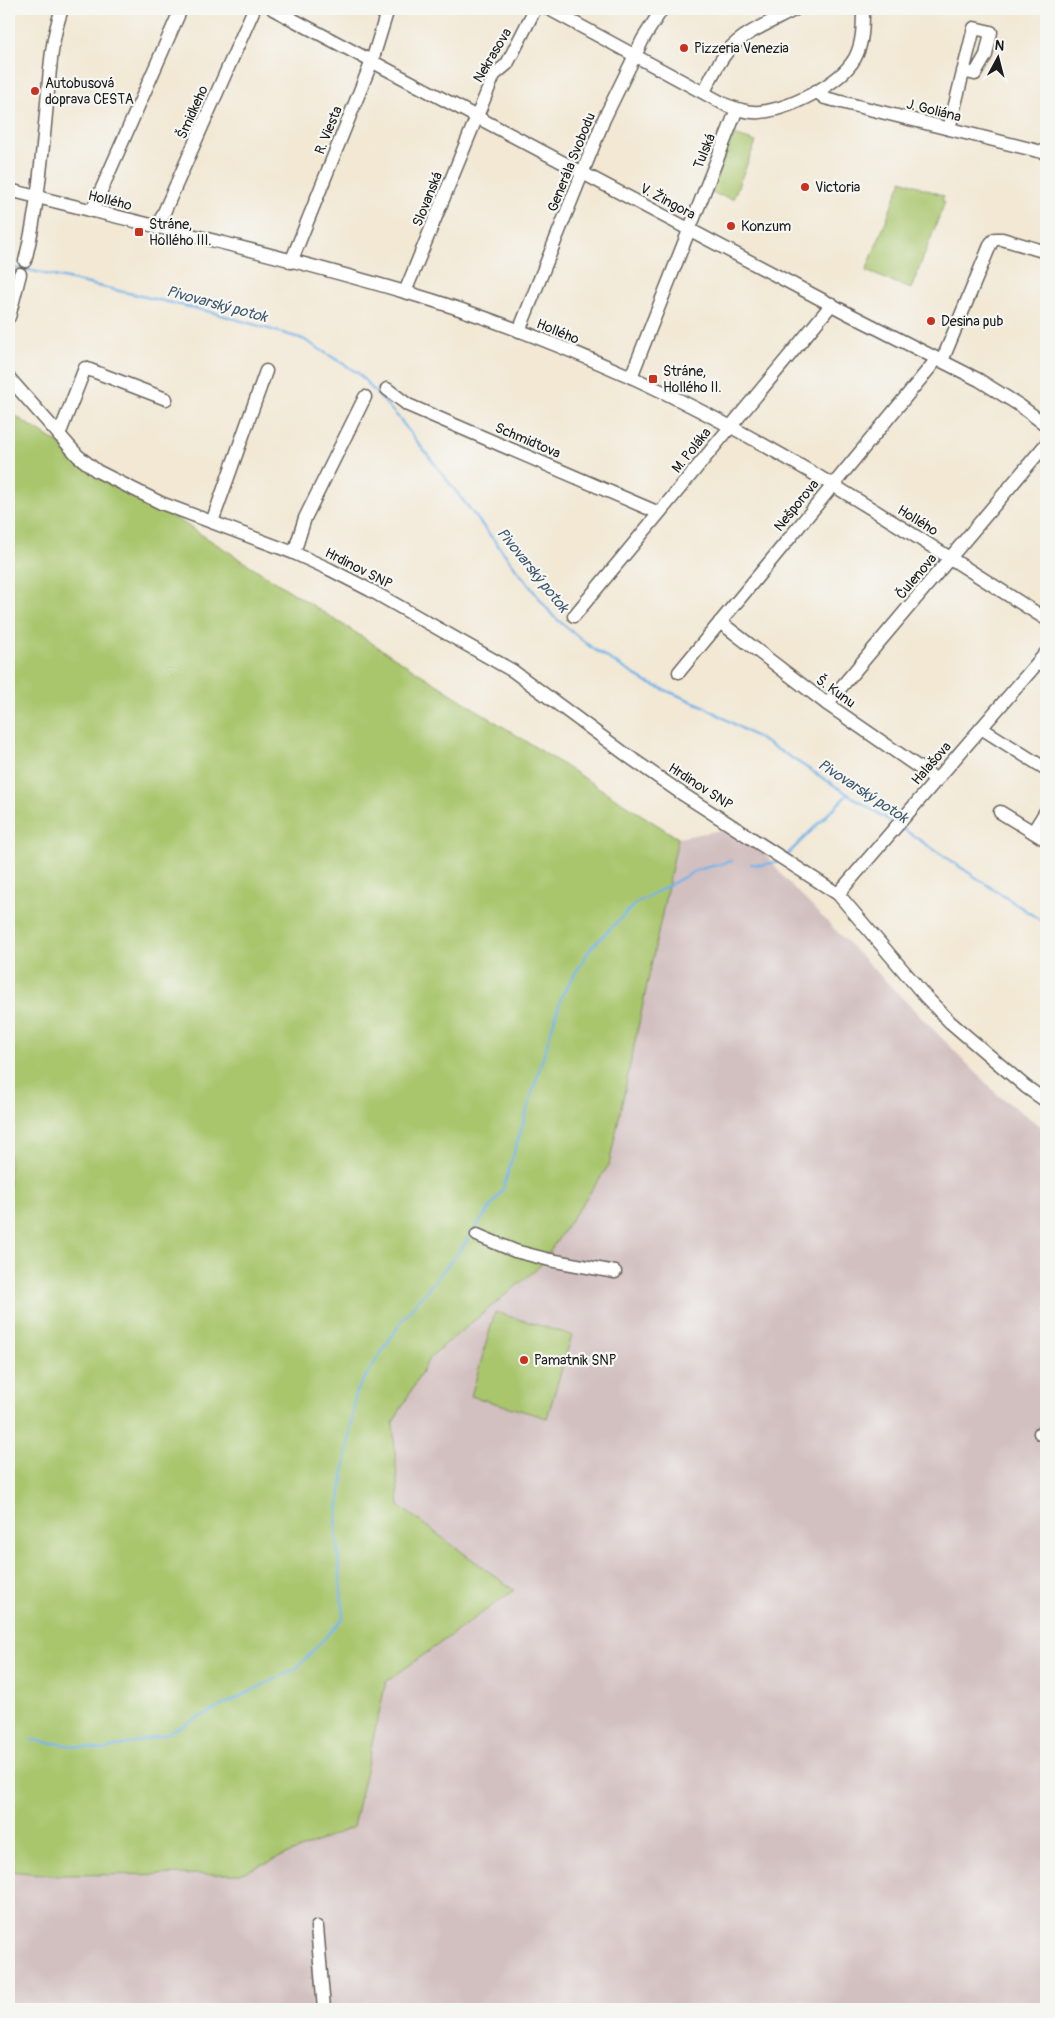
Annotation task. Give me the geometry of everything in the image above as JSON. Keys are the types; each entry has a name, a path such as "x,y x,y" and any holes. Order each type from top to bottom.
{"street":[{"path":"25,261 33,231 54,35 62,9"},
{"path":"92,211 181,9"},
{"name":"Šmidkeho","path":"157,228 254,9"},
{"name":"V. Žingora","path":"273,9 940,360 1002,394 1046,425"},
{"name":"R. Viesta","path":"291,262 372,61 388,9"},
{"name":"Nekrasova","path":"476,117 494,75 507,64 535,9"},
{"path":"549,9 737,109 759,112 789,105 832,81 848,68 863,34 863,9"},
{"name":"Generála Svobodu","path":"519,331 604,120 635,54 662,9"},
{"path":"704,92 717,66 728,50 743,37 796,9"},
{"path":"949,129 963,71"},
{"name":"J. Goliána","path":"816,91 825,98 1046,153"},
{"name":"Tulská","path":"631,377 737,109"},
{"name":"Slovanská","path":"405,292 476,117"},
{"name":"Hollého","path":"9,190 405,292 519,331 631,377 730,426 833,484 1046,619"},
{"name":"Nešporova","path":"679,672 833,484 940,360 991,244 995,239 1002,239 1046,252"},
{"path":"9,317 20,274"},
{"name":"M. Poláka","path":"574,616 832,304"},
{"path":"59,435 85,368 166,399"},
{"path":"212,522 266,370"},
{"name":"Hrdinov SNP","path":"9,378 78,456 98,471 161,502 294,553 370,590 513,671 628,756 838,894 925,996 950,1022 1046,1102"},
{"name":"Schmidtova","path":"387,389 408,406 659,513"},
{"path":"294,553 305,518 365,397"},
{"name":"Čulenova","path":"827,704 1046,444"},
{"name":"Š. Kunu","path":"720,622 827,704 937,780"},
{"name":"Halašova","path":"838,894 1046,653"},
{"path":"981,728 1046,769"},
{"path":"1033,832 1046,811"},
{"path":"1000,812 1046,840"},
{"path":"477,1235 524,1253 550,1260 615,1272"},
{"path":"317,1927 324,2009"}],"shaded area":[{"path":"744,826 784,878 999,1096 1046,1130 1046,2009 9,2009 9,1871 51,1875 353,1827 386,1682 513,1590 399,1506 393,1423 430,1357 538,1268 609,1165 678,838"}],"green space":[{"path":"734,135 756,142 733,199 711,193"},
{"path":"902,180 944,196 942,200 945,202 911,289 866,271"},
{"path":"9,412 678,838 609,1165 538,1268 430,1357 393,1423 399,1506 514,1590 386,1682 353,1827 240,1874 51,1875 9,1871"},
{"path":"495,1312 572,1335 547,1418 471,1396"}],"waterway":[{"name":"Pivovarský potok","path":"9,268 28,270 211,312 303,339 358,373 398,417 553,616 592,648 646,682 703,706 787,755 893,823"},
{"path":"785,857 848,794"},
{"name":"Pivovarský potok","path":"900,827 1046,924"},
{"path":"32,1740 103,1750 164,1735 297,1668 343,1618 336,1524 356,1392 402,1320 461,1249 503,1189 562,995 590,949 636,903 697,870 732,861"},
{"path":"751,864 763,865 779,861"}],"place":[{"name":"Pizzeria Venezia","path":"684,48"},
{"name":"Autobusová doprava CESTA","path":"35,91"},
{"name":"Victoria","path":"805,187"},
{"name":"Konzum","path":"731,226"},
{"name":"Stráne, Hollého III.","path":"139,232"},
{"name":"Desina pub","path":"931,321"},
{"name":"Stráne, Hollého II.","path":"653,379"},
{"name":"Pamatnik SNP","path":"524,1360"}]}
